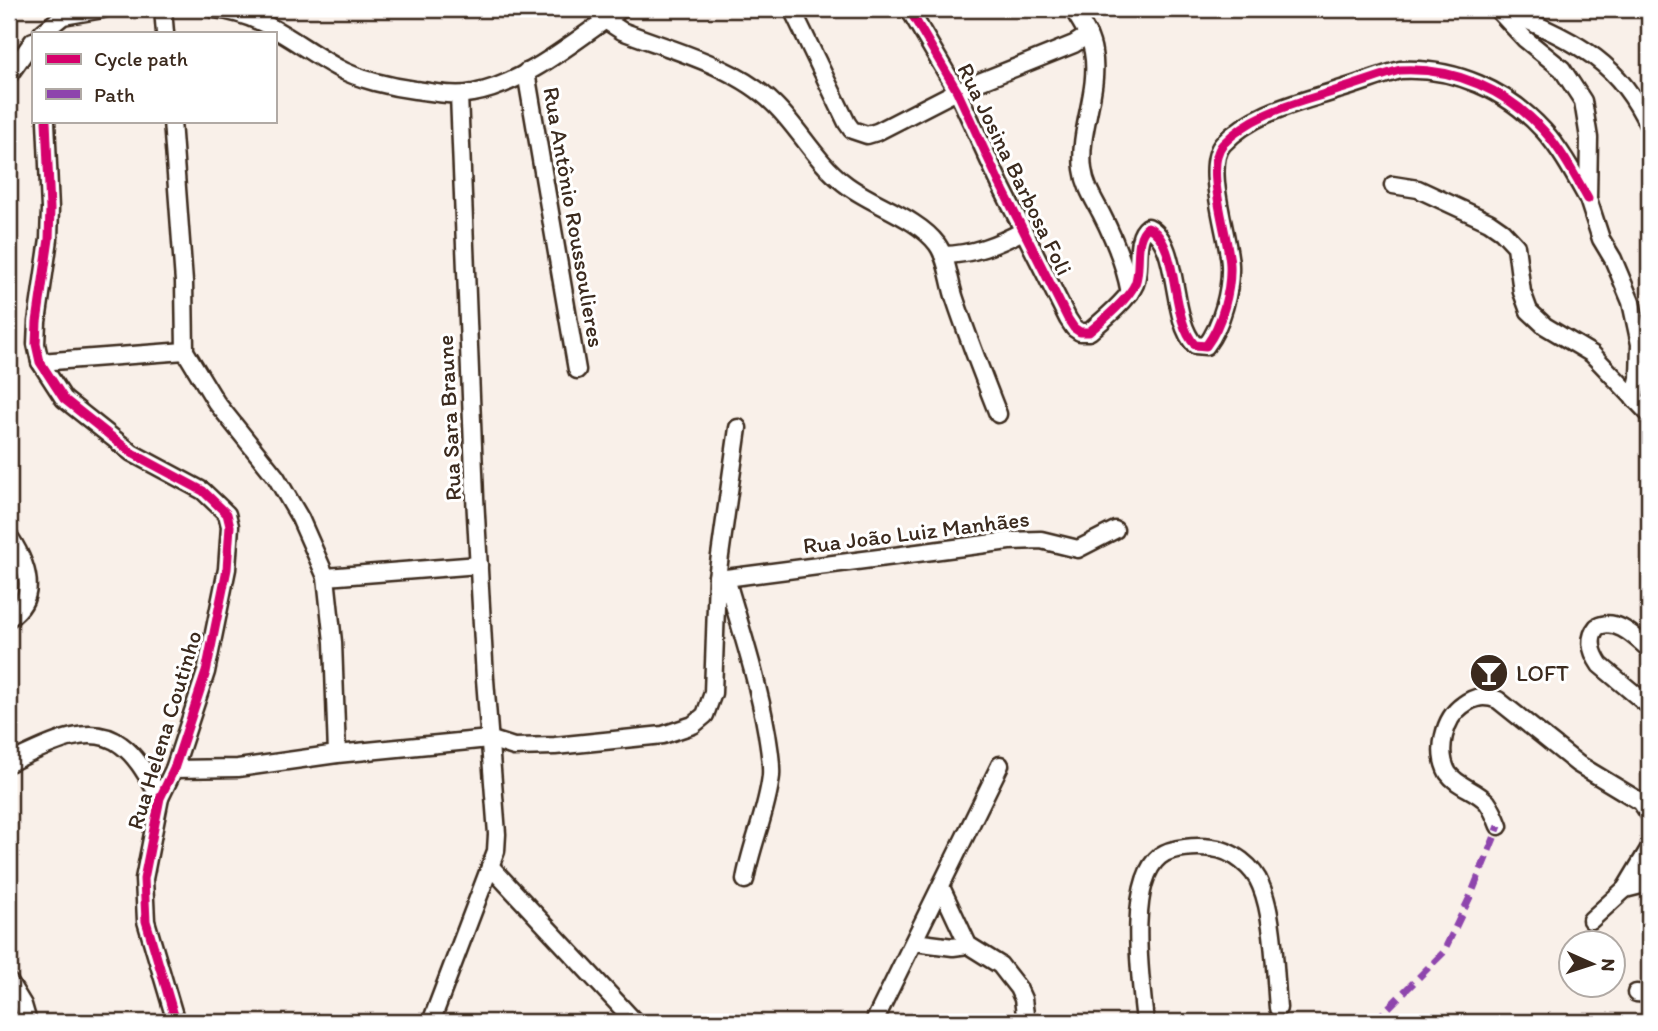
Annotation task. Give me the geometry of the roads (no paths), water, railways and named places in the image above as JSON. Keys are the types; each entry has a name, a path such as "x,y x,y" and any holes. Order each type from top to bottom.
{"street":[{"path":"43,32 63,16 103,9"},
{"path":"163,9 165,32"},
{"path":"214,9 237,11 263,21 340,69 398,88 459,95 501,85 527,72 621,9"},
{"path":"792,9 852,130 867,135 957,91 1088,36"},
{"name":"Rua Josina Barbosa Foli","path":"909,9 957,91 1023,231 1074,328 1085,332 1094,328 1130,293"},
{"path":"1073,9 1088,36 1094,66 1083,146 1084,177 1118,252 1130,293"},
{"path":"1500,9 1573,41 1591,53 1637,100 1649,127"},
{"path":"1500,9 1525,39 1562,69 1583,101 1589,138 1588,199"},
{"path":"59,32 63,16"},
{"path":"605,20 622,31 745,80 773,102 843,183 918,228 936,243 943,255 959,312 998,414"},
{"path":"9,75 32,42"},
{"path":"1130,293 1138,272 1142,236 1145,228 1151,227 1167,253 1181,317 1188,335 1195,345 1206,346 1224,305 1230,278 1217,196 1216,156 1219,149 1250,124 1277,109 1399,70 1445,72 1488,87 1506,98 1544,131 1568,164 1588,199 1601,239 1613,259 1631,302 1638,329 1640,360 1634,399"},
{"name":"Rua Antônio Roussoulieres","path":"527,72 577,370"},
{"name":"Rua Sara Braune","path":"431,1022 496,850 497,834 479,565 464,265 459,95"},
{"name":"Rua Helena Coutinho","path":"46,122 50,209 49,239 37,322 36,344 40,362 64,399 132,453 203,491 227,514 230,526 227,569 206,672 174,769 160,798 144,879 146,921 176,1022"},
{"path":"172,122 184,282 185,351 216,402 276,477 300,518 326,577 333,642 337,754"},
{"path":"1392,185 1418,189 1489,222 1502,231 1516,246 1522,292 1529,311 1545,326 1592,354 1649,414"},
{"path":"943,255 956,255 985,248 1023,231"},
{"path":"40,362 185,351"},
{"path":"174,769 238,768 337,754 489,739 514,747 555,746 663,735 693,725 705,715 713,693 721,578 738,428"},
{"name":"Rua João Luiz Manhães","path":"721,578 1026,540 1054,542 1078,550 1115,530"},
{"path":"9,536 22,556 28,575 28,589 23,602 9,618"},
{"path":"326,577 479,565"},
{"path":"721,578 763,709 770,758 770,786 745,880"},
{"path":"1649,649 1617,625 1610,623 1597,627 1591,639 1595,658 1605,671 1649,706"},
{"path":"1499,826 1487,802 1449,775 1445,764 1444,737 1448,721 1454,711 1476,697 1489,696 1498,700 1578,764 1640,802 1649,814"},
{"path":"9,763 48,745 84,734 105,736 122,746 140,765 160,798"},
{"path":"874,1022 1000,765"},
{"path":"1145,1022 1138,919 1142,887 1150,868 1161,855 1184,849 1215,848 1230,853 1244,863 1261,884 1267,903 1278,1008"},
{"path":"1591,920 1625,889 1649,849"},
{"path":"490,866 635,1022"},
{"path":"1625,889 1649,883"},
{"path":"941,887 968,945 1006,971 1023,999 1027,1022"},
{"path":"914,942 953,947 968,945"},
{"path":"9,982 23,1005 28,1022"}],"place":[{"name":"LOFT","path":"1489,673"}]}
